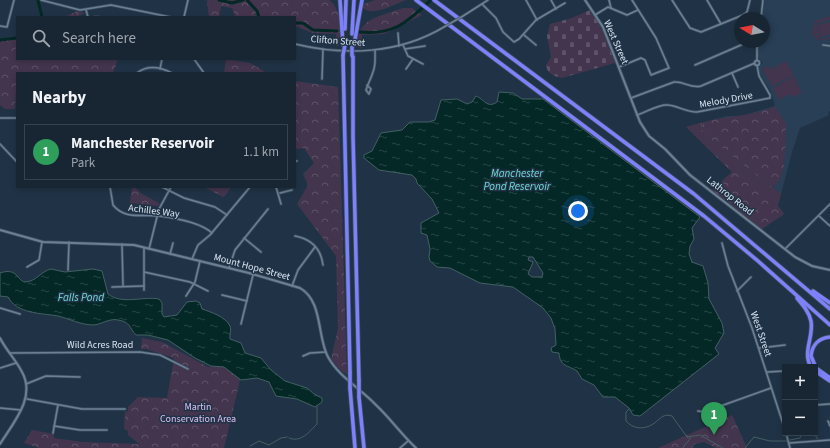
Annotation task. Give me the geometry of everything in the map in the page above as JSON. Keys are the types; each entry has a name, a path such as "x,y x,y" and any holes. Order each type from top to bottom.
{"highway":[{"path":"340,0 344,45"},
{"path":"346,0 343,55 350,388 355,448"},
{"path":"354,0 352,56 353,136 359,381 364,448"},
{"path":"353,45 362,0"},
{"path":"416,0 668,188 726,234 830,325"},
{"path":"434,0 689,191 830,309"},
{"path":"799,282 830,303"},
{"path":"791,290 805,308 810,318 812,331 807,354 810,364"},
{"path":"830,337 817,342 813,348 811,356 816,368 830,380"},
{"path":"818,373 830,380"}],"street":[{"path":"0,26 7,27 14,0"},
{"path":"41,0 80,10 111,5 165,16"},
{"path":"184,16 188,0"},
{"name":"Clifton Street","path":"296,44 323,49 375,50 399,46 423,39 488,0"},
{"path":"526,0 537,20"},
{"path":"551,0 556,9"},
{"name":"West Street","path":"585,0 603,27 637,115"},
{"path":"609,0 611,8"},
{"path":"619,67 641,58 645,60 651,75 669,68 656,38 632,0"},
{"path":"672,0 694,31 705,32 743,15 746,12 750,0"},
{"path":"707,0 721,24"},
{"path":"761,12 763,0"},
{"path":"482,4 496,18 503,32 514,42 537,20 565,3"},
{"path":"595,15 608,7 627,15 638,10"},
{"path":"86,10 88,16"},
{"path":"398,34 399,46"},
{"path":"524,34 536,45"},
{"path":"403,45 408,56 423,64"},
{"path":"822,45 830,46"},
{"path":"404,49 425,46"},
{"path":"695,65 734,48"},
{"path":"757,48 757,61 759,62 757,65"},
{"path":"322,79 323,49"},
{"path":"367,85 374,69 375,50"},
{"path":"406,69 414,59"},
{"path":"160,68 162,60"},
{"path":"195,60 203,72"},
{"path":"631,98 674,82 697,87 757,61"},
{"name":"Melody Drive","path":"637,115 663,105 671,105 686,112 697,112 721,106 758,102 770,98 771,96 759,76 757,65"},
{"path":"138,72 145,68 160,68 170,72"},
{"path":"732,72 738,87"},
{"name":"Lathrop Road","path":"637,115 646,133 687,172 785,250 807,264 830,270"},
{"path":"0,118 16,118"},
{"path":"0,144 16,161"},
{"name":"Achilles Way","path":"110,188 111,201 121,213 130,216 157,216 202,226 212,233"},
{"path":"164,188 184,198 209,204 227,216"},
{"path":"149,249 157,216 170,188"},
{"path":"192,259 198,245 212,233 249,188"},
{"path":"276,188 281,204"},
{"path":"279,193 292,190"},
{"path":"785,250 830,204"},
{"path":"229,268 235,250 268,209"},
{"path":"819,216 830,226"},
{"name":"Mount Hope Street","path":"0,230 42,242 122,244 144,248 253,274 304,290 313,302 326,352 334,366 378,406 408,441 416,448"},
{"path":"295,236 306,239 315,247 320,254 323,265"},
{"path":"244,238 261,252"},
{"path":"27,266 39,260 42,242"},
{"path":"68,242 68,270"},
{"path":"170,254 173,243"},
{"name":"West Street","path":"722,243 726,261 758,348 782,421"},
{"path":"122,244 123,286"},
{"path":"292,286 298,270 315,247"},
{"path":"144,248 144,290"},
{"path":"186,296 194,283 200,261"},
{"path":"144,272 194,283 208,291"},
{"path":"241,324 253,274"},
{"path":"737,291 751,277"},
{"path":"112,287 144,286"},
{"path":"222,295 247,301"},
{"path":"0,308 20,314"},
{"path":"0,338 23,373 26,384 27,399 0,444"},
{"path":"758,348 785,345"},
{"name":"Wild Acres Road","path":"9,353 140,352 160,355 188,369"},
{"path":"304,356 307,354 326,352"},
{"path":"0,368 16,363"},
{"path":"766,372 782,371"},
{"path":"26,384 46,376 80,377"},
{"path":"698,411 704,412 771,388"},
{"path":"27,399 82,409 125,409"},
{"path":"818,405 830,404"},
{"path":"53,433 58,405"},
{"path":"0,408 21,410"},
{"path":"828,421 830,426"},
{"path":"54,426 80,430 107,430"},
{"path":"787,436 790,448"},
{"path":"789,444 830,440"},
{"path":"400,448 408,441"}],"shaded area":[{"path":"765,0 830,0 829,115 800,128 778,206 784,214 762,229 712,190 732,172 686,127 727,116 741,116 775,106 771,92 759,73 758,68 763,63 758,57 757,48 770,48 770,12 763,12"}],"green space":[{"path":"207,0 329,0 337,9 339,15 339,46 336,46 336,34 313,33 296,26 296,16 235,16 232,8 221,6 219,16 209,16"},
{"path":"375,0 406,0 376,11 365,10 362,6"},
{"path":"403,8 412,8 422,15 384,34 362,35 362,48 356,47 358,37 365,24 378,16"},
{"path":"590,10 601,26 615,63 562,78 551,74 546,65 551,57 547,36 550,24 572,18"},
{"path":"78,11 85,13 79,16 66,16"},
{"path":"830,16 830,19 816,24 820,39 830,37 830,39 817,40 812,33 815,21"},
{"path":"830,22 830,34 821,37 817,25"},
{"path":"16,37 16,60 118,60 113,72 16,72 15,109 5,109 0,105 0,42"},
{"path":"226,60 232,60 250,63 265,72 224,72"},
{"path":"786,61 794,75 772,86 762,68 768,66 771,69"},
{"path":"794,76 802,93 793,97 790,94 779,100 773,88"},
{"path":"296,81 338,87 347,375 339,369 331,359 338,328 336,256 297,204 308,185 303,174 314,163 304,148 296,149"},
{"path":"775,106 786,123 785,160 781,177 772,187 712,140 705,122 758,112"},
{"path":"705,122 712,140 781,194 778,203 743,172 706,144 700,123"},
{"path":"700,123 707,144 743,172 778,203 778,206 784,214 762,229 712,190 732,172 686,127"},
{"path":"132,188 136,188 142,194 159,203 158,206 130,203"},
{"path":"206,188 230,188 223,197"},
{"name":"Martin Conservation Area","path":"142,338 162,342 208,367 220,366 241,376 224,448 39,448 24,443 32,430 54,434 54,438 82,442 139,444 128,435 128,431 124,429 125,412 128,411 128,407 138,397 167,398 174,358 146,349 141,349"},
{"path":"732,415 747,448 716,448 704,442 692,445 694,448 658,448"}],"water":[{"name":"Manchester Pond Reservoir","path":"499,92 513,93 522,99 543,99 700,217 692,228 694,239 690,246 689,254 692,262 703,266 708,283 709,299 722,323 724,333 715,348 719,354 640,416 633,415 629,408 615,397 603,397 594,385 582,379 577,371 565,365 561,361 559,353 552,352 551,348 556,345 555,329 551,318 543,308 513,287 480,283 450,268 437,267 430,261 430,249 427,235 421,233 421,223 439,213 432,199 417,183 416,179 412,175 379,170 364,158 364,155 372,151 381,133 402,130 410,122 429,122 435,120 441,100 457,99 467,104 472,102 476,96 488,104 494,104 497,102","holes":["529,257 533,257 543,273 542,277 532,277 528,274 533,262 528,260"]},
{"name":"Falls Pond","path":"51,269 65,272 93,269 102,271 108,294 126,300 159,299 162,303 162,314 164,317 177,315 187,302 196,301 200,303 202,309 218,315 228,323 231,328 230,339 241,343 245,353 261,358 271,370 285,381 307,388 322,398 322,402 315,407 297,399 276,396 269,382 257,378 241,380 224,367 211,366 195,358 168,340 148,335 136,335 128,324 122,321 112,320 94,325 85,324 58,316 23,310 12,303 8,297 0,296 0,273 14,273 22,281 29,282"}],"waterway":[{"path":"38,0 42,16"},
{"path":"219,0 232,3 243,0"},
{"path":"247,0 257,11 259,16"},
{"path":"360,32 392,29 407,21 431,0"},
{"path":"296,23 303,23 313,30 337,31"},
{"path":"0,40 16,38"},
{"path":"289,438 301,438 317,424 317,406"},
{"path":"629,409 626,412 626,421 632,426 642,428 650,426 661,417 667,415 672,416 687,437 700,435 723,448"},
{"path":"790,440 800,438 801,436"},
{"path":"250,446 259,441 269,445 281,438 287,437"},
{"path":"687,443 691,437"},
{"path":"745,448 754,437 770,441 787,441"},
{"path":"683,448 686,443"}],"place":[{"name":"Manchester Reservoir","path":"714,435"}]}
